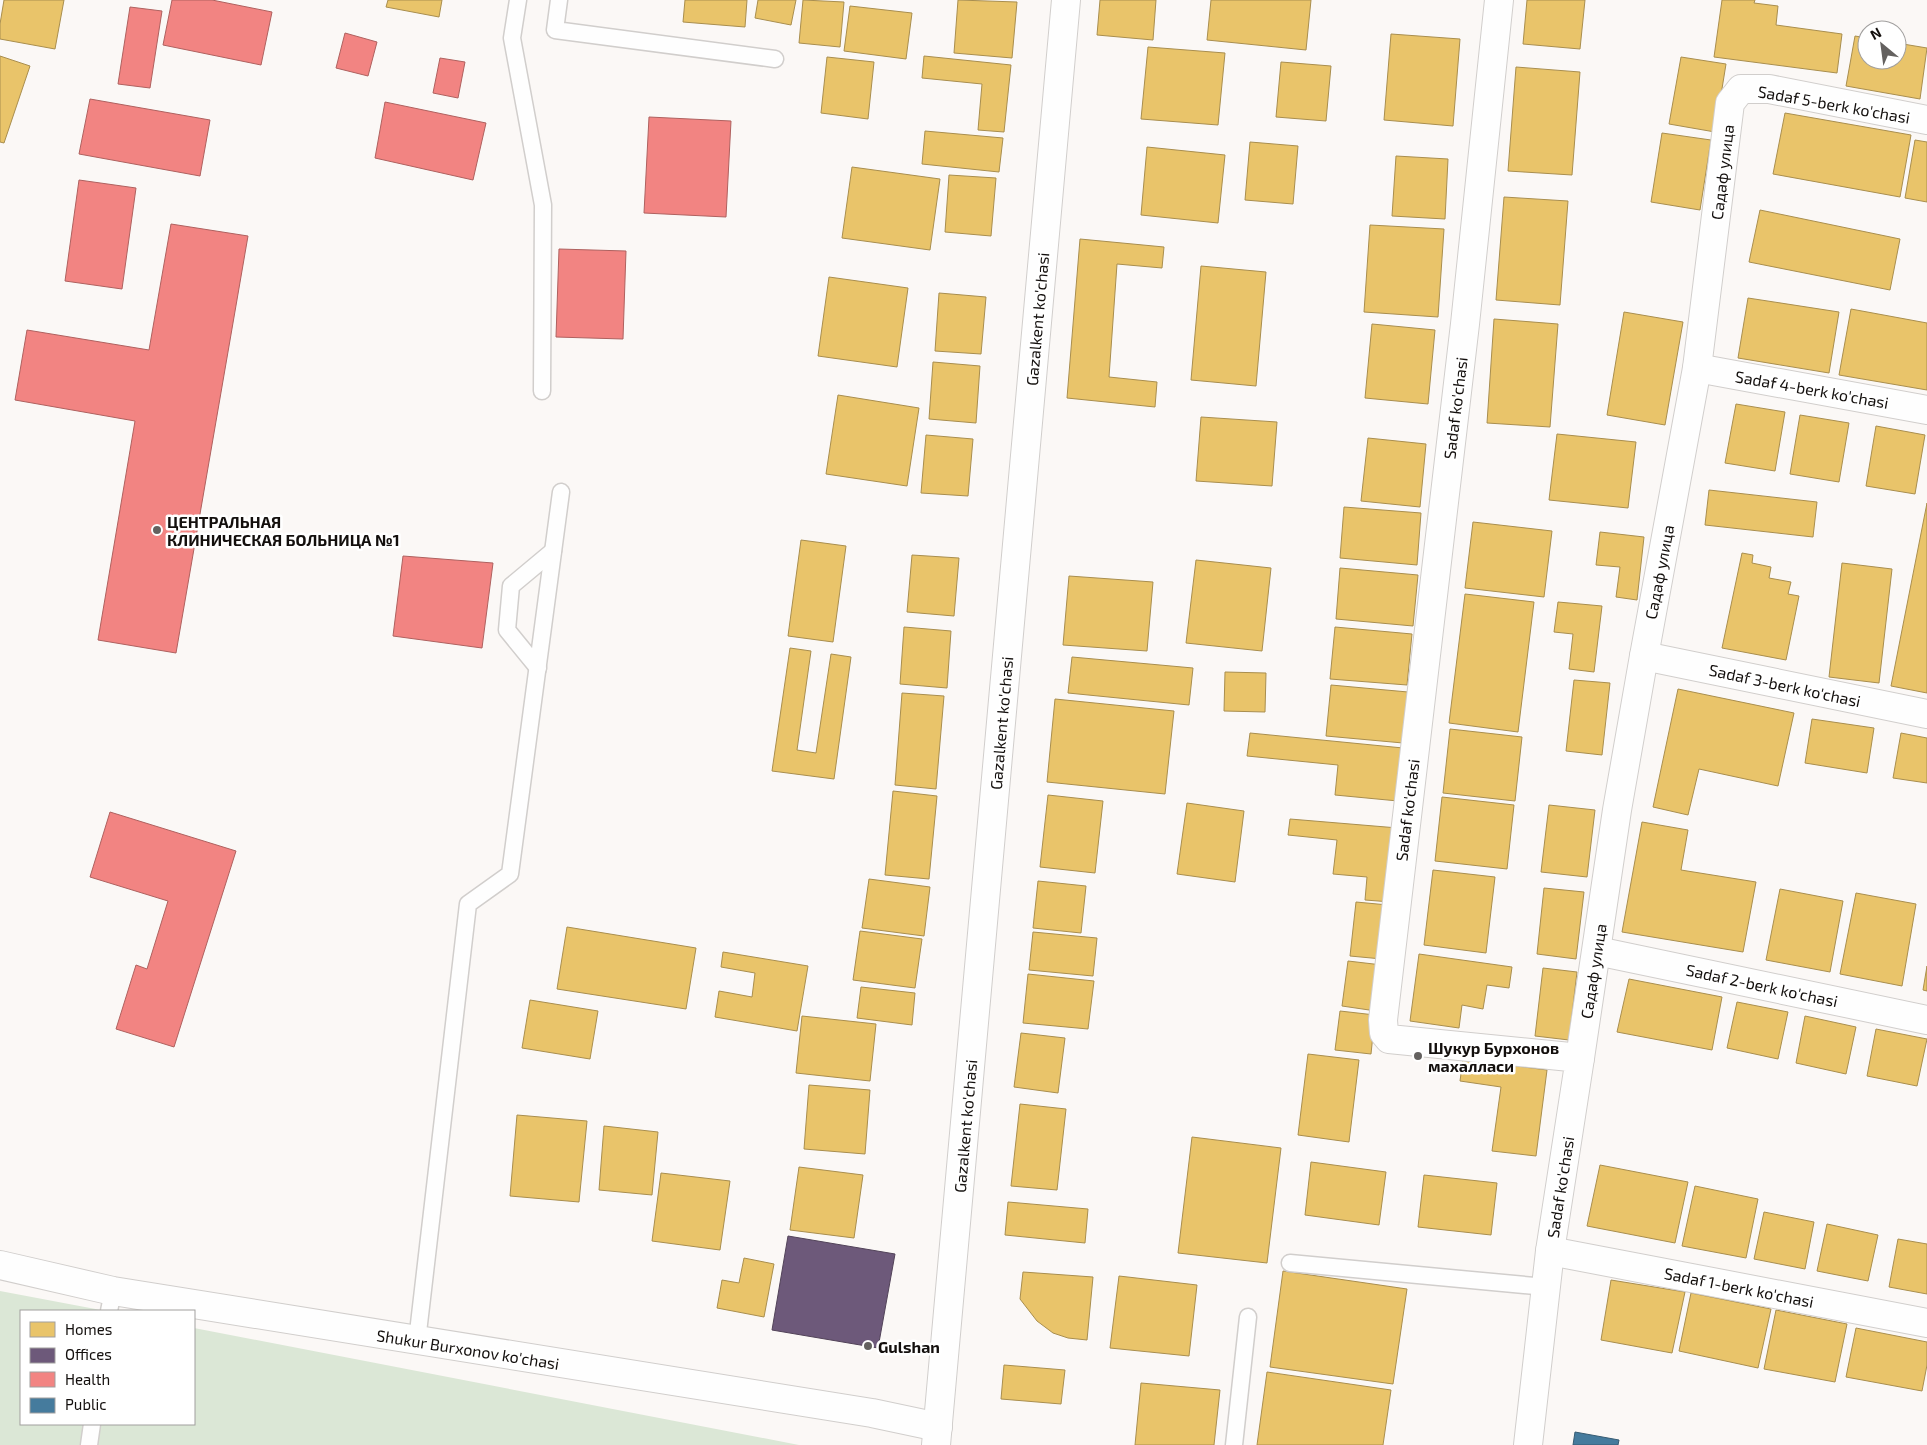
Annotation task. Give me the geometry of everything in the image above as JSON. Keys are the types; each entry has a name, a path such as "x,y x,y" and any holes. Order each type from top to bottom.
{"street":[{"name":"Gazalkent ko'chasi","path":"937,1436 1066,0"},
{"name":"Sadaf ko'chasi","path":"1500,0 1465,324 1383,1026 1384,1033 1389,1039 1580,1058 1550,1251 1528,1445"},
{"name":"Садаф улица","path":"1580,1058 1617,810 1697,368 1730,103 1741,89"},
{"name":"Sadaf 5-berk ko'chasi","path":"1741,89 1769,89 1927,120"},
{"name":"Sadaf 4-berk ko'chasi","path":"1697,368 1927,410"},
{"name":"Sadaf 3-berk ko'chasi","path":"1644,656 1927,714"},
{"name":"Sadaf 2-berk ko'chasi","path":"1597,951 1927,1020"},
{"name":"Sadaf 1-berk ko'chasi","path":"1550,1251 1927,1322"},
{"name":"Shukur Burxonov ko'chasi","path":"0,1265 111,1301 180,1310"},
{"name":"Shukur Burxonov ko'chasi","path":"195,1312 417,1341 872,1413 937,1436"}],"lane":[{"path":"518,0 512,38 543,205 542,391"},
{"path":"559,0 555,30 775,59"},
{"path":"417,1341 468,904 510,874 561,492"},
{"path":"538,668 507,630 511,586 553,551"},
{"path":"1290,1263 1546,1287"},
{"path":"1234,1445 1248,1316"},
{"path":"89,1445 92,1425"}],"green space":[{"path":"0,1291 101,1310 20,1310 20,1425 195,1425 195,1328 799,1445 0,1445"}],"building: Homes":[{"path":"4,0 64,0 55,49 0,39 0,24"},
{"path":"388,0 442,0 439,17 386,7"},
{"path":"685,0 747,0 745,27 683,22"},
{"path":"758,0 796,0 791,25 755,18"},
{"path":"803,0 844,2 840,47 799,43"},
{"path":"958,0 1017,2 1012,58 954,53"},
{"path":"1100,0 1156,0 1153,40 1097,35"},
{"path":"1211,0 1311,0 1306,50 1207,40"},
{"path":"1527,0 1585,0 1580,49 1523,44"},
{"path":"1722,0 1755,0 1754,3 1778,6 1776,25 1842,34 1837,73 1714,57"},
{"path":"850,6 912,13 906,59 844,51"},
{"path":"1391,34 1460,39 1453,126 1384,120"},
{"path":"1855,36 1857,36 1857,70 1907,70 1907,45 1927,48 1920,99 1846,86"},
{"path":"1148,47 1225,53 1218,125 1141,119"},
{"path":"0,56 30,66 4,143 0,142"},
{"path":"924,56 1011,65 1004,132 978,130 982,84 922,78"},
{"path":"827,57 874,62 868,119 821,113"},
{"path":"1681,57 1726,64 1715,132 1669,124"},
{"path":"1281,62 1331,66 1326,121 1276,117"},
{"path":"1516,67 1580,72 1572,175 1508,171"},
{"path":"1785,113 1911,135 1900,197 1773,174"},
{"path":"925,131 1003,138 999,172 922,164"},
{"path":"1662,133 1711,140 1700,210 1651,202"},
{"path":"1915,140 1927,142 1927,202 1905,198"},
{"path":"1250,142 1298,146 1293,204 1245,200"},
{"path":"1147,147 1225,155 1218,223 1141,215"},
{"path":"1396,156 1448,159 1445,219 1392,216"},
{"path":"852,167 940,179 930,250 842,238"},
{"path":"949,175 996,178 991,236 945,232"},
{"path":"1504,197 1568,201 1560,305 1496,300"},
{"path":"1760,210 1900,239 1890,290 1749,262"},
{"path":"1370,225 1444,229 1438,317 1364,312"},
{"path":"1080,239 1164,247 1162,268 1117,264 1109,377 1157,382 1155,407 1067,398"},
{"path":"1201,266 1266,272 1256,386 1191,380"},
{"path":"829,277 908,288 897,367 818,356"},
{"path":"939,293 986,297 981,354 935,351"},
{"path":"1748,298 1839,312 1829,373 1738,358"},
{"path":"1851,309 1927,323 1927,390 1839,375"},
{"path":"1624,312 1683,322 1665,425 1607,415"},
{"path":"1494,319 1558,324 1550,427 1487,423"},
{"path":"1372,324 1435,330 1428,404 1365,398"},
{"path":"933,362 980,366 976,423 929,419"},
{"path":"838,395 919,408 907,486 826,474"},
{"path":"1736,404 1785,412 1775,471 1725,463"},
{"path":"1800,415 1849,423 1839,482 1790,474"},
{"path":"1201,417 1277,422 1272,486 1196,481"},
{"path":"1876,426 1925,435 1915,494 1866,486"},
{"path":"1557,434 1636,442 1628,508 1549,500"},
{"path":"926,435 973,439 968,496 921,493"},
{"path":"1368,438 1426,444 1420,507 1361,501"},
{"path":"1709,490 1817,502 1813,537 1705,525"},
{"path":"1927,503 1927,693 1891,686"},
{"path":"1344,507 1421,513 1417,565 1340,558"},
{"path":"1473,522 1552,531 1544,597 1465,588"},
{"path":"1600,532 1644,537 1637,600 1616,597 1620,567 1596,565"},
{"path":"801,540 846,546 833,642 788,636"},
{"path":"1742,553 1753,555 1752,563 1771,567 1769,578 1791,582 1788,594 1799,596 1786,660 1722,648"},
{"path":"912,555 959,558 954,616 907,612"},
{"path":"1196,560 1271,568 1262,651 1186,643"},
{"path":"1842,563 1892,569 1879,683 1829,677"},
{"path":"1340,568 1418,575 1413,626 1336,619"},
{"path":"1069,576 1153,582 1147,651 1063,645"},
{"path":"1465,594 1534,602 1518,732 1449,723"},
{"path":"1558,602 1602,606 1594,672 1569,669 1573,634 1554,632"},
{"path":"904,627 951,631 947,688 900,684"},
{"path":"1335,627 1412,634 1407,685 1330,679"},
{"path":"790,648 811,651 797,750 816,753 831,654 851,657 834,779 772,771"},
{"path":"1072,657 1193,668 1189,705 1068,693"},
{"path":"1225,672 1266,673 1265,712 1224,711"},
{"path":"1574,680 1610,683 1602,755 1566,751"},
{"path":"1331,685 1408,692 1403,743 1326,736"},
{"path":"1678,689 1794,713 1778,786 1699,769 1688,815 1653,807"},
{"path":"902,693 944,696 936,789 895,785"},
{"path":"1055,699 1174,711 1165,794 1047,782"},
{"path":"1812,719 1874,728 1867,773 1805,763"},
{"path":"1450,729 1522,737 1515,801 1443,793"},
{"path":"1250,733 1403,748 1398,801 1335,795 1338,765 1247,756"},
{"path":"1901,733 1927,738 1927,783 1893,778"},
{"path":"893,791 937,796 929,879 885,875"},
{"path":"1048,795 1103,801 1095,873 1040,867"},
{"path":"1442,797 1514,805 1507,869 1435,861"},
{"path":"1187,803 1244,811 1235,882 1177,874"},
{"path":"1549,805 1595,810 1587,877 1541,872"},
{"path":"1290,819 1398,828 1391,902 1365,900 1367,877 1333,874 1337,840 1288,835"},
{"path":"1642,822 1688,830 1681,870 1756,882 1743,952 1622,932"},
{"path":"1433,870 1495,877 1486,953 1424,945"},
{"path":"869,879 930,887 924,936 862,928"},
{"path":"1038,881 1086,886 1081,933 1033,928"},
{"path":"1544,888 1584,892 1576,959 1537,954"},
{"path":"1780,889 1843,901 1830,972 1766,960"},
{"path":"1856,893 1916,904 1902,986 1840,974"},
{"path":"1356,902 1388,905 1382,959 1350,956"},
{"path":"567,927 696,948 686,1009 557,989"},
{"path":"860,931 922,939 915,988 853,980"},
{"path":"1033,932 1097,938 1093,976 1029,970"},
{"path":"723,952 808,966 797,1031 715,1017 719,991 752,997 755,973 721,967"},
{"path":"1419,954 1512,967 1509,988 1487,985 1483,1009 1462,1005 1459,1028 1410,1021"},
{"path":"1348,961 1382,965 1376,1011 1342,1006"},
{"path":"1927,966 1927,991 1923,990"},
{"path":"1543,968 1577,972 1569,1040 1535,1036"},
{"path":"1028,974 1094,981 1088,1029 1023,1023"},
{"path":"1629,979 1722,997 1712,1050 1617,1032"},
{"path":"861,987 915,993 912,1025 857,1018"},
{"path":"530,1000 598,1011 590,1059 522,1048"},
{"path":"1737,1002 1788,1012 1778,1059 1727,1048"},
{"path":"1340,1011 1375,1015 1371,1054 1335,1050"},
{"path":"802,1016 876,1024 870,1081 796,1073"},
{"path":"1805,1016 1856,1027 1846,1074 1796,1063"},
{"path":"1876,1029 1927,1039 1917,1086 1867,1076"},
{"path":"1021,1033 1065,1038 1058,1093 1014,1087"},
{"path":"1308,1054 1359,1060 1349,1142 1298,1135"},
{"path":"1463,1059 1547,1070 1536,1156 1492,1151 1501,1087 1460,1081"},
{"path":"809,1085 870,1090 865,1154 804,1149"},
{"path":"1020,1104 1066,1109 1057,1190 1011,1186"},
{"path":"517,1115 587,1121 579,1202 510,1196"},
{"path":"604,1126 658,1132 652,1195 599,1190"},
{"path":"1192,1137 1281,1148 1267,1263 1178,1253"},
{"path":"1311,1162 1386,1172 1379,1225 1305,1215"},
{"path":"1600,1165 1688,1182 1675,1243 1587,1226"},
{"path":"799,1167 863,1175 854,1238 790,1230"},
{"path":"661,1173 730,1181 720,1250 652,1241"},
{"path":"1424,1175 1497,1183 1491,1235 1418,1227"},
{"path":"1695,1186 1758,1199 1746,1258 1682,1246"},
{"path":"1008,1202 1088,1209 1085,1243 1005,1235"},
{"path":"1764,1212 1814,1222 1805,1269 1754,1259"},
{"path":"1827,1224 1878,1235 1868,1281 1817,1271"},
{"path":"1898,1239 1927,1244 1927,1294 1889,1287"},
{"path":"744,1258 774,1264 764,1317 717,1308 722,1280 739,1283"},
{"path":"1283,1271 1407,1289 1393,1384 1270,1367"},
{"path":"1023,1272 1093,1277 1087,1340 1068,1338 1053,1333 1037,1321 1020,1299"},
{"path":"1119,1276 1197,1285 1189,1356 1110,1348"},
{"path":"1611,1280 1685,1292 1672,1353 1601,1340"},
{"path":"1691,1293 1771,1309 1758,1368 1679,1351"},
{"path":"1776,1310 1847,1324 1835,1382 1764,1369"},
{"path":"1856,1328 1927,1342 1927,1365 1922,1391 1846,1377"},
{"path":"1004,1365 1065,1370 1061,1404 1001,1399"},
{"path":"1267,1372 1391,1390 1383,1445 1257,1445"},
{"path":"1141,1383 1220,1390 1214,1445 1135,1445"}],"building: Offices":[{"path":"788,1236 895,1254 878,1348 772,1330"}],"building: Health":[{"path":"172,0 212,0 272,12 261,65 163,45"},
{"path":"130,7 162,11 150,88 118,84"},
{"path":"345,33 377,42 368,76 336,68"},
{"path":"440,58 465,62 458,98 433,93"},
{"path":"90,99 210,120 200,176 79,154"},
{"path":"385,102 486,123 473,180 375,158"},
{"path":"649,117 731,121 726,217 644,213"},
{"path":"79,180 136,188 122,289 65,281"},
{"name":"ЦЕНТРАЛЬНАЯ КЛИНИЧЕСКАЯ БОЛЬНИЦА №1","path":"171,224 248,236 176,653 98,640 135,421 15,400 27,330 149,350"},
{"path":"559,249 626,251 623,339 556,337"},
{"name":"ЦЕНТРАЛЬНАЯ КЛИНИЧЕСКАЯ БОЛЬНИЦА №1","path":"403,556 493,563 482,648 393,636"},
{"path":"110,812 236,851 174,1047 116,1029 136,965 147,969 168,901 90,877"}],"building: Public":[{"path":"1575,1432 1619,1440 1618,1445 1573,1445"}],"place":[{"name":"ЦЕНТРАЛЬНАЯ КЛИНИЧЕСКАЯ БОЛЬНИЦА №1","path":"157,530"},
{"name":"Шукур Бурхонов махалласи","path":"1418,1056"},
{"name":"Gulshan","path":"868,1346"}]}
